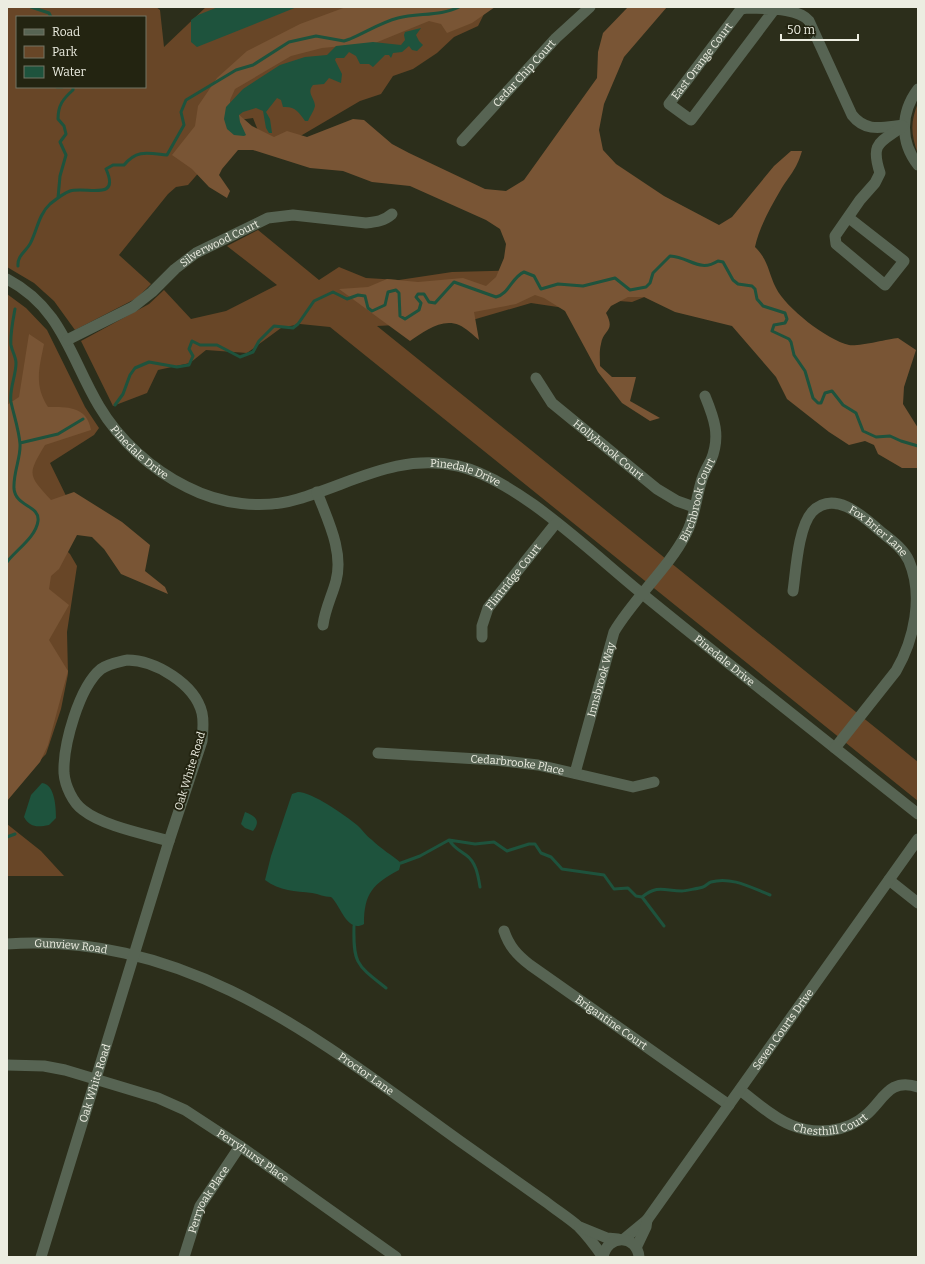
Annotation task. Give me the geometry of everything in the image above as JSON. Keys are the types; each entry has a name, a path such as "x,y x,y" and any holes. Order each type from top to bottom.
{"street":[{"name":"Cedar Chip Court","path":"462,141 556,38 590,7"},
{"name":"East Orange Court","path":"774,10 691,120 669,104 741,9 774,10 793,12 805,17 809,21 852,115 858,123 874,128 904,125"},
{"path":"918,89 914,95 904,125 905,141 918,165"},
{"path":"849,218 904,261 885,285 836,244 835,236 849,218 860,200 875,183 880,174 875,157 879,144 904,125"},
{"name":"Silverwood Court","path":"67,340 139,303 196,253 268,218 293,215 366,223 386,219 392,214"},
{"name":"Pinedale Drive","path":"7,279 42,304 67,340 84,379 100,408 117,431 149,462 182,485 201,494 221,500 255,504 283,503 388,467 421,462 438,463 475,470 521,496 556,523 642,594 918,814"},
{"name":"Hollybrook Court","path":"536,378 552,403 657,489 677,501 694,506"},
{"name":"Birchbrook Court","path":"642,594 681,542 689,526 703,476 711,460 716,441 716,424 705,396"},
{"path":"317,492 335,542 338,560 336,580 328,603 323,625"},
{"name":"Fox Brier Lane","path":"793,591 804,527 811,513 826,504 842,505 859,513 902,549 908,560 912,573 916,615 909,645 904,658 896,671 835,748"},
{"name":"Flintridge Court","path":"482,637 482,626 488,608 556,523"},
{"name":"Innsbrook Way","path":"575,773 611,639 622,619 642,594"},
{"name":"Oak White Road","path":"41,1257 169,841 202,741 204,727 202,712 197,700 188,689 166,671 140,660 127,660 115,663 102,668 84,691 68,741 64,774 74,801 83,810 112,824 169,841"},
{"name":"Cedarbrooke Place","path":"378,753 495,760 538,765 633,787 654,782"},
{"name":"Seven Courts Drive","path":"603,1257 606,1247 621,1239 647,1220 918,839"},
{"path":"889,880 918,903"},
{"name":"Brigantine Court","path":"504,931 509,944 525,961 729,1105"},
{"name":"Gunview Road","path":"7,944 71,945 134,955"},
{"name":"Proctor Lane","path":"134,955 168,965 226,987 257,1003 334,1051 579,1227 607,1238 621,1239"},
{"name":"Perryhurst Place","path":"7,1065 44,1066 65,1070 170,1103 202,1120 396,1257"},
{"name":"Chesthill Court","path":"740,1090 770,1113 789,1124 808,1130 828,1131 848,1126 862,1119 882,1096 893,1088 903,1085 918,1087"},
{"name":"Perryoak Place","path":"184,1257 200,1206 240,1146"},
{"name":"Seven Courts Drive","path":"639,1254 647,1220"},
{"name":"Proctor Lane","path":"579,1227 603,1257"},
{"path":"621,1239 632,1243 639,1254"}],"green space":[{"path":"7,7 156,7 160,10 164,47 206,7 421,7 484,14 478,26 454,37 437,53 413,69 393,76 381,94 360,101 297,138 278,142 261,138 253,118 239,120 215,154 188,185 176,187 168,194 119,255 151,284 137,298 75,330 54,301 34,283 7,267"},
{"path":"918,103 918,154 912,128 915,110"},
{"path":"258,230 319,280 339,267 366,278 399,280 452,272 530,270 657,292 632,302 593,299 571,309 531,303 469,321 377,326 918,762 918,801 330,327 300,324 281,328 247,353 206,350 190,363 158,370 147,393 113,406 81,341 149,304 164,290 191,319 226,311 277,285 227,246"},
{"path":"7,294 26,308 47,330 85,407 99,428 94,435 50,463 71,506 58,542 70,554 77,566 67,632 68,674 61,709 46,754 18,783 7,801"},
{"path":"7,824 41,851 64,876 7,876"}],"shaded area":[{"path":"346,7 495,7 472,23 447,33 441,24 429,21 375,43 322,48 291,56 235,89 230,100 230,107 252,126 274,137 287,131 307,137 353,119 364,120 392,144 409,153 485,189 506,191 524,180 597,78 598,52 603,33 628,7 667,7 624,57 604,104 599,130 603,150 616,164 664,196 719,225 732,217 774,166 791,151 802,151 795,168 772,204 765,218 755,247 766,262 773,282 781,296 798,314 819,330 840,342 849,345 865,344 898,338 916,350 904,387 903,404 918,428 918,468 902,468 878,454 874,445 865,441 849,445 829,432 787,399 776,377 732,326 675,312 644,297 628,297 611,306 606,313 610,324 602,339 600,366 612,377 636,377 630,401 660,418 650,421 622,403 598,372 565,311 544,298 535,295 516,304 474,312 479,340 462,326 446,323 427,330 410,341 339,289 368,287 387,279 418,282 463,278 486,286 496,277 504,258 506,244 500,229 486,220 410,186 372,182 343,171 310,168 253,150 238,150 222,169 219,175 230,191 227,198 209,187 192,169 172,155 195,126 198,106 217,78 247,51 300,24"},
{"path":"29,334 44,344 39,369 39,384 48,407 69,408 81,412 89,422 91,430 45,445 33,469 34,480 51,500 74,492 122,522 150,545 145,571 165,587 168,594 121,574 104,549 92,537 77,535 59,569 51,576 49,589 69,605 49,640 68,671 48,745 40,762 7,801 7,405 19,397"}],"water":[{"path":"218,7 297,7 197,47 191,42 191,20 198,15"},
{"path":"421,28 416,35 423,45 417,51 412,50 409,46 402,52 393,53 391,58 389,55 385,55 373,67 369,64 360,64 356,56 349,52 344,58 336,58 335,60 342,74 341,83 329,78 324,84 313,85 310,91 315,106 308,121 305,121 299,112 294,109 283,107 281,100 277,98 266,112 270,119 272,133 269,133 266,128 263,111 256,108 243,112 239,115 240,122 246,135 234,135 227,129 224,119 226,107 243,89 280,65 305,57 327,55 336,46 373,42 401,45 405,40 405,32"},
{"path":"42,783 50,787 54,797 56,818 49,825 35,826 26,821 24,817 31,795"},
{"path":"298,792 320,800 345,816 375,843 401,863 399,870 376,885 368,897 364,913 364,924 358,926 348,922 331,897 282,888 265,880 271,856 292,794"},
{"path":"245,812 252,815 256,819 257,824 253,831 245,828 241,824"}],"waterway":[{"path":"31,7 49,13 50,16"},
{"path":"18,266 19,259 29,245 43,212 50,204 70,191 105,189 109,186 109,179 106,169 113,165 124,165 138,154 148,153 167,155 184,125 181,112 186,100 236,70 253,65 289,42 316,36 344,41 398,18 445,12 459,7"},
{"path":"58,198 60,176 66,155 60,142 66,134 64,126 58,119 58,114 66,96 73,90 73,88"},
{"path":"115,405 123,394 130,375 135,368 149,362 177,367 189,365 193,356 189,349 192,341 200,345 217,345 240,357 253,352 259,341 274,326 293,328 298,324 314,301 333,292 347,299 358,295 365,296 368,308 372,311 385,305 388,292 396,290 399,293 400,316 405,319 419,310 421,303 416,297 418,294 424,294 429,302 435,303 454,282 496,297 504,293 516,278 524,272 534,276 541,289 558,284 583,286 615,278 630,290 646,287 650,283 653,273 670,256 700,265 711,264 718,261 723,262 733,280 738,284 752,286 755,289 757,299 763,306 785,313 787,319 785,323 774,325 772,331 789,339 791,342 794,355 805,371 813,398 818,403 821,403 825,393 832,391 843,405 856,413 863,431 876,437 890,436 918,446"},
{"path":"7,562 30,538 38,521 38,516 32,509 19,499 14,489 20,449 19,434 11,402 11,392 16,363 11,341 15,309"},
{"path":"20,443 58,434 83,419"},
{"path":"7,837 15,834"},
{"path":"449,840 472,861 477,873 480,887"},
{"path":"401,863 420,856 449,840 475,844 494,842 507,851 529,844 535,844 541,853 551,857 562,869 604,875 614,889 628,888 636,896 642,897 657,889 682,891 703,887 711,882 719,881 734,882 749,886 770,895"},
{"path":"642,897 664,926"},
{"path":"354,926 354,948 359,963 369,974 386,988"}]}
